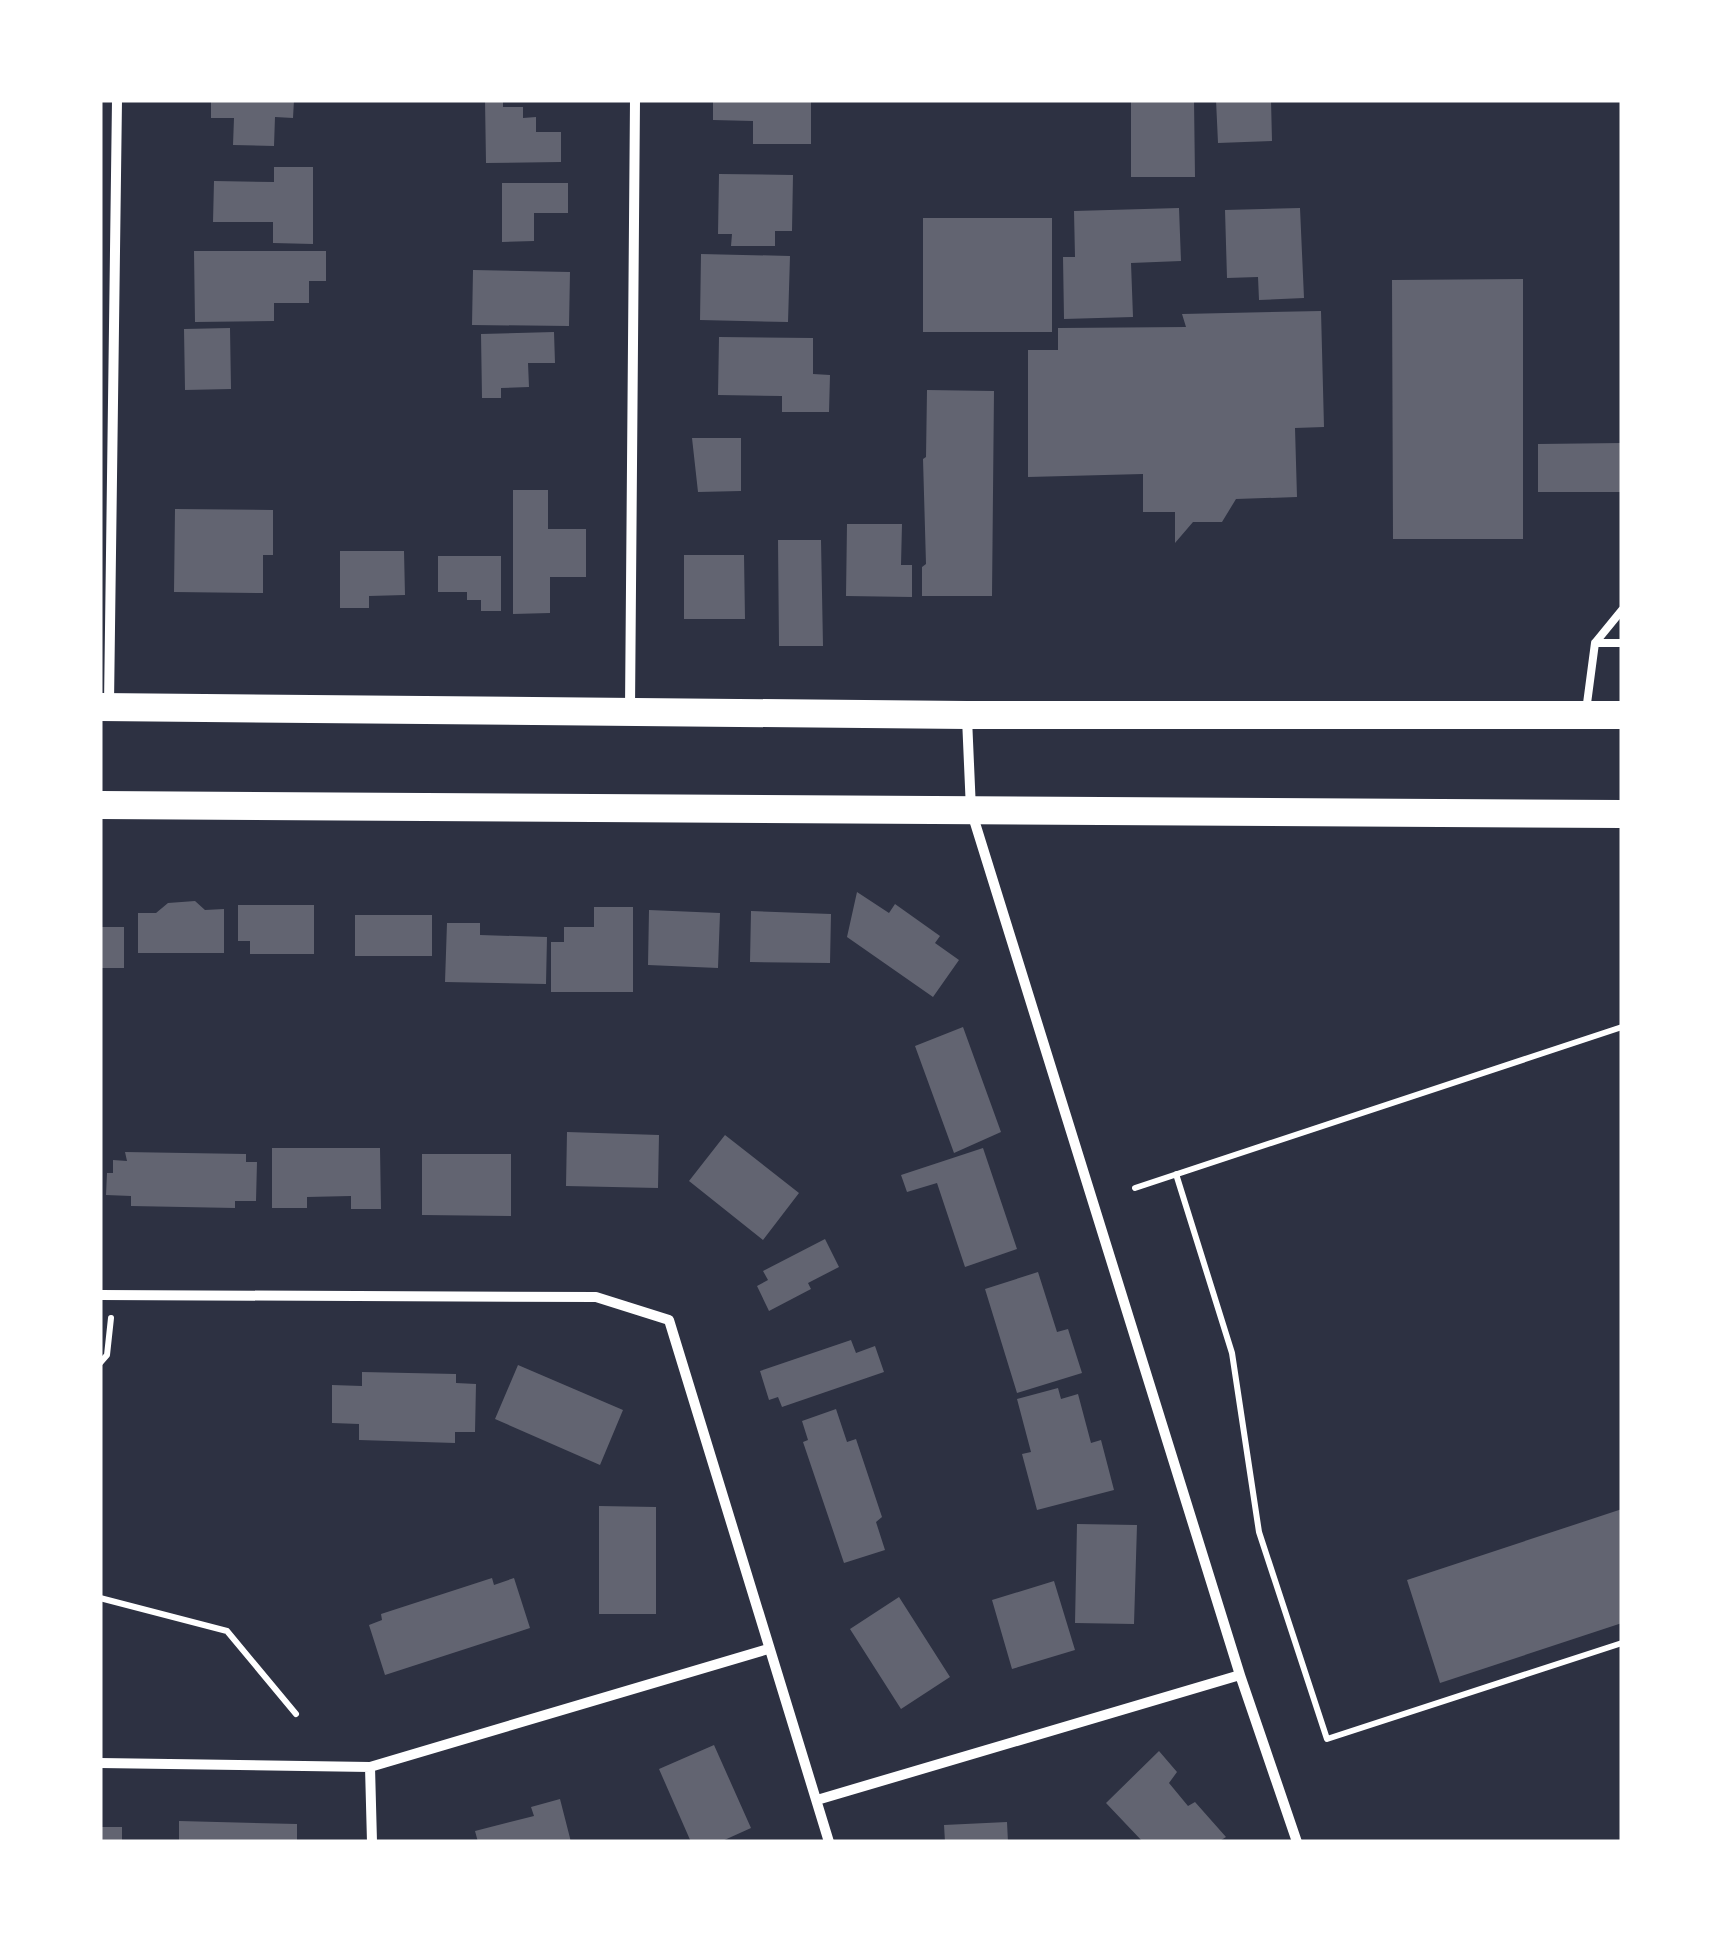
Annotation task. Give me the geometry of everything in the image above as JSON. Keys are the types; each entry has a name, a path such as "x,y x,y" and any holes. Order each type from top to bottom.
{"highway":[{"path":"105,707 967,715 1622,715"},
{"path":"100,805 1622,814"}],"street":[{"path":"105,707 117,100"},
{"path":"630,710 635,100"},
{"path":"967,715 971,810 1240,1675 1297,1842"},
{"path":"100,1294 596,1297 669,1320 829,1842"},
{"path":"100,1764 370,1767 768,1649"},
{"path":"817,1800 1240,1675"},
{"path":"370,1767 372,1842"}],"lane":[{"path":"1585,715 1595,642 1622,610"},
{"path":"1595,642 1622,643"}],"path":[{"path":"1135,1188 1622,1027"},
{"path":"1176,1174 1232,1354 1259,1532 1327,1740 1622,1643"},
{"path":"100,1363 107,1355 110,1318"},
{"path":"100,1598 227,1632 296,1714"}],"building":[{"path":"211,100 294,100 293,118 275,117 274,146 233,145 234,118 211,118"},
{"path":"485,100 503,100 503,107 523,107 523,118 536,117 536,132 561,132 561,162 486,163"},
{"path":"713,100 811,100 811,144 753,144 753,121 713,120"},
{"path":"1131,100 1194,100 1195,177 1131,177"},
{"path":"1216,100 1271,100 1272,141 1218,143"},
{"path":"274,167 313,167 313,244 273,243 273,222 213,222 214,181 274,182"},
{"path":"719,174 793,175 792,231 775,231 775,246 731,246 732,234 718,234"},
{"path":"502,183 568,183 568,213 534,213 534,241 502,242"},
{"path":"1179,208 1181,261 1131,263 1133,317 1064,319 1063,257 1075,257 1074,211"},
{"path":"1300,208 1304,298 1259,300 1258,277 1227,278 1225,210"},
{"path":"923,218 1052,218 1052,332 923,332"},
{"path":"194,251 326,251 326,281 309,281 309,303 274,303 274,321 195,322"},
{"path":"701,254 790,256 788,322 700,320"},
{"path":"473,270 570,272 569,326 472,325"},
{"path":"1523,279 1523,539 1393,539 1392,280"},
{"path":"1321,311 1324,427 1295,428 1297,497 1236,499 1222,522 1193,522 1175,543 1175,512 1143,512 1143,474 1028,477 1028,350 1058,350 1058,328 1186,327 1182,314"},
{"path":"230,328 231,389 185,390 184,329"},
{"path":"554,332 555,363 528,363 529,387 501,388 501,398 482,398 481,334"},
{"path":"719,337 813,338 813,374 830,375 829,412 782,412 782,396 718,395"},
{"path":"927,390 994,391 992,596 922,596 922,567 926,564 923,459"},
{"path":"692,438 741,438 741,491 698,492"},
{"path":"1622,443 1622,492 1538,492 1538,444"},
{"path":"513,490 548,490 548,529 586,529 586,577 550,577 550,613 513,614"},
{"path":"175,509 273,510 273,555 263,555 263,593 174,592"},
{"path":"847,524 902,524 901,565 912,565 912,597 846,596"},
{"path":"778,540 821,540 823,646 779,646"},
{"path":"340,551 404,551 405,595 369,596 369,608 340,608"},
{"path":"684,555 744,555 745,619 684,619"},
{"path":"438,556 501,556 501,611 481,611 481,600 467,600 467,592 438,592"},
{"path":"857,892 889,913 895,904 940,936 935,943 959,960 933,997 847,937"},
{"path":"195,901 205,910 224,909 224,953 138,953 138,913 156,913 168,903"},
{"path":"238,905 314,905 314,954 250,954 250,941 238,941"},
{"path":"594,907 633,907 633,992 551,992 551,942 564,942 564,927 594,927"},
{"path":"649,910 720,913 718,968 648,965"},
{"path":"751,911 831,914 830,963 750,962"},
{"path":"355,915 432,915 432,956 355,956"},
{"path":"447,923 480,923 480,935 547,937 546,984 445,982"},
{"path":"100,927 124,927 124,968 100,968"},
{"path":"963,1027 1001,1132 954,1153 915,1046"},
{"path":"567,1132 659,1135 658,1188 566,1186"},
{"path":"725,1135 799,1193 763,1240 689,1181"},
{"path":"272,1148 380,1148 381,1209 351,1209 351,1196 307,1197 307,1208 272,1208"},
{"path":"983,1148 1017,1249 965,1267 937,1183 907,1192 901,1175"},
{"path":"125,1152 246,1154 246,1162 257,1162 256,1201 235,1201 235,1208 131,1206 131,1196 106,1195 107,1173 113,1173 113,1160 127,1161"},
{"path":"422,1154 511,1154 511,1216 422,1215"},
{"path":"825,1239 839,1267 808,1283 811,1289 769,1311 757,1286 768,1280 763,1271"},
{"path":"1038,1272 1057,1332 1068,1329 1082,1373 1017,1393 985,1289"},
{"path":"851,1340 856,1353 875,1346 884,1372 782,1407 778,1397 769,1400 760,1371"},
{"path":"518,1365 623,1410 600,1465 495,1419"},
{"path":"362,1372 456,1374 456,1383 476,1384 475,1432 455,1432 455,1443 359,1440 359,1424 332,1423 332,1385 362,1386"},
{"path":"1058,1388 1061,1399 1078,1394 1091,1443 1101,1440 1114,1490 1037,1510 1022,1454 1031,1452 1017,1399"},
{"path":"836,1409 847,1442 856,1439 882,1517 876,1522 885,1550 844,1563 803,1442 808,1440 802,1421"},
{"path":"599,1506 656,1507 656,1614 599,1614"},
{"path":"1622,1509 1622,1623 1440,1683 1407,1580"},
{"path":"1077,1524 1137,1525 1134,1624 1075,1623"},
{"path":"492,1578 494,1585 514,1578 530,1628 385,1675 369,1625 382,1620 381,1614"},
{"path":"1054,1581 1075,1650 1012,1669 992,1600"},
{"path":"899,1597 950,1677 901,1709 850,1629"},
{"path":"714,1745 751,1828 720,1842 691,1842 659,1769"},
{"path":"1159,1751 1177,1772 1169,1783 1188,1806 1195,1802 1226,1837 1218,1842 1143,1842 1106,1803"},
{"path":"560,1799 571,1842 478,1842 475,1831 534,1816 531,1807"},
{"path":"179,1821 297,1824 297,1842 179,1842"},
{"path":"1007,1822 1008,1842 945,1842 944,1825"},
{"path":"100,1827 122,1827 122,1842 100,1842"}]}
